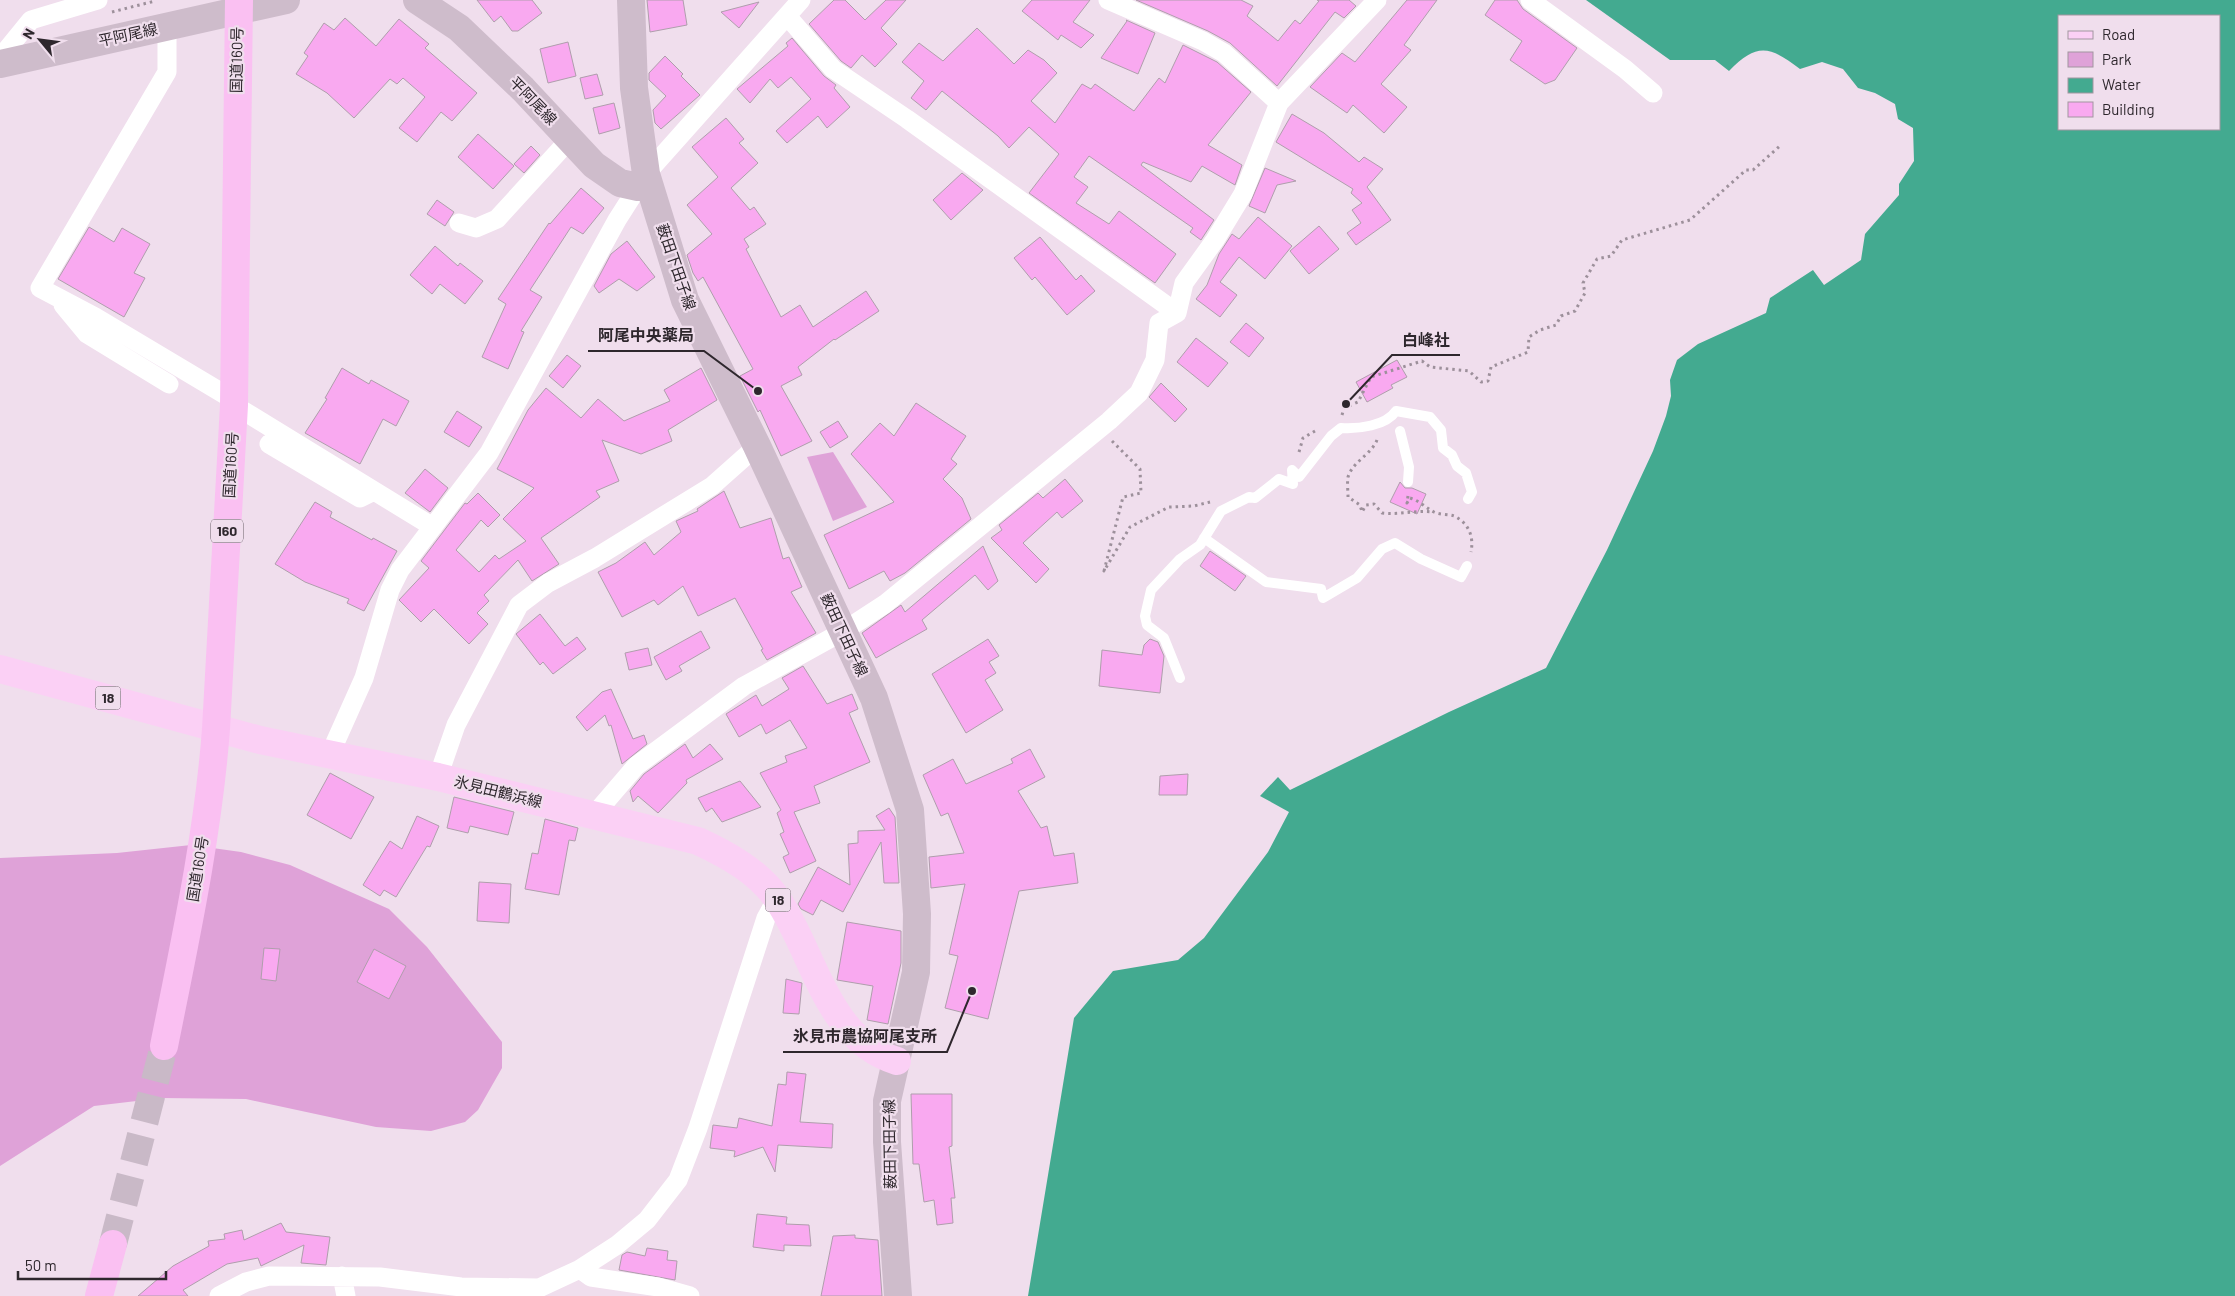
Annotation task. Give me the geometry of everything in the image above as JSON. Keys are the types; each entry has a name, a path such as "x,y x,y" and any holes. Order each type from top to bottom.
{"highway":[{"name":"国道160号","path":"164,1046 192,905 213,771 216,729 234,403 238,6"},
{"path":"99,1296 114,1244"}],"main road":[{"name":"平阿尾線","path":"0,64 167,26 238,6 286,0"},
{"name":"平阿尾線","path":"417,0 459,28 523,88 594,165 620,183 642,181"},
{"name":"薮田下田子線","path":"631,0 634,88 642,181 685,300 757,446 874,698 910,810 917,914 916,972 887,1101 887,1142 898,1296"},
{"name":"氷見田鶴浜線","path":"0,669 216,729 438,777 698,841 732,857 762,882 777,898 792,923 830,1003 840,1017 855,1036 879,1055 897,1061"}],"street":[{"path":"0,58 31,20 98,0"},
{"path":"330,754 364,678 390,590 400,570 489,453 617,220 642,181 801,0"},
{"path":"1108,0 1224,53 1279,103"},
{"path":"594,815 636,766 736,692 774,668 842,632 884,604 1109,421 1139,393 1155,360 1159,323 1177,313 1184,283 1215,240 1243,194 1279,103 1377,0"},
{"path":"1530,0 1625,69 1653,93"},
{"path":"788,17 832,69 907,119 1177,313"},
{"path":"167,26 167,72 40,288 95,317 434,527"},
{"path":"459,223 476,228 498,219 570,139"},
{"path":"58,298 87,334 169,384"},
{"path":"269,444 360,498 374,491"},
{"path":"438,777 456,725 519,605 548,583 595,558 712,486 757,446"},
{"path":"219,1296 246,1282 269,1276 380,1277 461,1287 539,1288 580,1269 617,1245 647,1220 678,1180 698,1128 766,918 777,898"},
{"path":"580,1269 591,1277 658,1287 690,1296"},
{"path":"342,1276 346,1296"}],"lane":[{"path":"1292,470 1299,477 1331,436 1341,428 1358,430 1392,417 1396,411 1430,417 1440,430 1444,448 1452,455 1456,466 1466,472 1472,492 1468,499"},
{"path":"1400,431 1409,467 1408,482"},
{"path":"1180,678 1164,638 1147,625 1144,616 1152,590 1180,559 1200,545 1222,511 1249,498 1255,498 1279,479 1293,484 1292,470"},
{"path":"1204,538 1266,582 1321,589 1323,598 1357,578 1382,549 1395,543 1421,559 1461,577 1467,566"}],"path":[{"path":"1335,418 1342,415 1344,408 1358,402 1370,377 1408,364 1422,361 1430,367 1469,371 1481,382 1488,381 1491,366 1528,352 1529,337 1540,330 1556,325 1561,316 1575,311 1586,293 1583,283 1597,259 1611,256 1622,240 1690,220 1746,170 1753,170 1781,145"},
{"path":"1109,421 1112,442 1140,469 1141,493 1123,497 1104,571 1130,527 1169,507 1194,506 1218,499"},
{"path":"1292,470 1303,438 1320,428"},
{"path":"1375,435 1377,439 1374,446 1356,464 1348,478 1348,497 1360,505 1362,512 1366,506 1374,504 1382,513 1398,514 1423,510 1454,517 1470,531 1473,543 1467,566"},
{"path":"1408,482 1407,502 1410,498 1436,513"}],"green space":[{"path":"833,452 867,507 833,521 807,457"},
{"path":"191,845 241,852 290,865 389,909 427,947 502,1042 502,1068 478,1110 465,1122 431,1131 376,1127 246,1099 162,1098 94,1106 0,1166 0,858 117,853"}],"water":[{"path":"1586,0 2235,0 2235,1296 1028,1296 1074,1018 1113,971 1178,960 1204,938 1268,852 1289,812 1260,796 1278,777 1290,790 1449,712 1546,668 1607,550 1653,451 1666,416 1671,396 1670,380 1677,360 1698,344 1766,313 1770,298 1813,270 1824,285 1861,260 1865,234 1899,195 1899,184 1914,161 1913,128 1898,119 1895,104 1875,93 1858,88 1843,69 1822,62 1800,69 1780,56 1764,50 1748,55 1729,71 1715,60 1670,60"}],"building":[{"path":"477,0 532,0 542,13 518,31 512,31 501,16 494,22"},
{"path":"647,0 683,0 687,25 650,32"},
{"path":"834,0 845,0 865,20 886,0 906,0 881,28 897,44 875,67 862,55 851,68 841,61 809,24"},
{"path":"1032,0 1090,0 1073,22 1094,35 1081,48 1061,35 1058,40 1022,11"},
{"path":"1136,0 1241,0 1253,6 1247,16 1278,41 1295,20 1300,24 1319,1 1317,0 1349,0 1356,6 1344,18 1335,12 1277,86 1230,43 1208,31"},
{"path":"1407,0 1437,0 1404,45 1411,50 1381,84 1407,107 1384,133 1353,105 1347,113 1310,87 1342,53 1355,62"},
{"path":"1495,0 1517,0 1523,9 1577,48 1555,80 1545,84 1510,60 1522,41 1485,15"},
{"path":"759,2 739,28 721,12"},
{"path":"345,18 376,46 399,19 429,44 425,48 477,93 452,121 441,112 417,142 399,128 425,97 403,78 397,84 390,79 354,118 327,93 296,74 308,56 304,53 324,23 334,30"},
{"path":"1126,20 1155,33 1138,74 1101,58"},
{"path":"977,28 1014,64 1028,50 1044,60 1057,73 1031,101 1055,123 1082,84 1091,89 1095,84 1134,111 1159,78 1165,83 1183,45 1217,62 1251,92 1208,145 1242,165 1235,185 1202,166 1191,182 1143,162 1141,165 1214,220 1201,240 1190,232 1193,228 1089,156 1074,177 1088,187 1076,203 1109,224 1119,211 1176,254 1155,283 1029,193 1059,154 1029,127 1009,148 998,136 942,91 926,110 911,98 924,81 902,62 919,43 943,61"},
{"path":"792,38 824,76 836,85 834,88 850,107 827,128 818,116 787,143 776,131 811,99 791,77 778,88 770,79 750,103 737,89 788,46 786,43"},
{"path":"568,42 576,76 548,83 540,49"},
{"path":"665,56 700,95 661,129 655,123 653,110 666,96 649,80 649,73"},
{"path":"597,74 603,95 585,99 580,78"},
{"path":"614,103 620,128 599,134 593,108"},
{"path":"1292,114 1324,133 1359,162 1364,157 1383,169 1367,187 1391,220 1356,245 1347,233 1361,223 1352,210 1362,203 1351,193 1353,189 1276,142"},
{"path":"726,118 744,139 739,143 758,163 731,188 750,210 754,207 766,224 744,239 749,247 746,249 781,317 800,305 813,327 866,291 879,311 834,339 798,367 802,375 781,386 812,441 781,456 760,410 758,412 740,376 753,369 703,277 698,281 693,273 687,255 712,234 687,205 718,177 692,147"},
{"path":"478,134 514,166 493,189 458,157"},
{"path":"531,146 540,155 524,173 514,164"},
{"path":"1265,168 1296,181 1277,185 1265,213 1249,206"},
{"path":"962,173 983,190 951,220 933,200"},
{"path":"581,188 604,208 583,234 571,227 530,290 542,297 521,331 524,332 508,369 482,357 506,304 498,299 549,223"},
{"path":"437,200 454,212 445,226 427,214"},
{"path":"1258,217 1292,246 1265,279 1239,257 1220,282 1237,295 1220,317 1196,299 1207,285 1219,254 1232,234 1239,239"},
{"path":"1319,226 1339,249 1309,274 1290,251"},
{"path":"89,227 114,242 122,228 150,244 134,273 145,278 124,317 58,279"},
{"path":"1040,237 1076,280 1081,275 1095,291 1067,315 1035,277 1032,280 1014,258"},
{"path":"627,241 655,277 637,291 619,279 599,293 594,286 611,254"},
{"path":"435,246 458,266 460,263 483,281 465,304 440,284 432,294 410,275"},
{"path":"1246,323 1264,338 1249,357 1230,342"},
{"path":"1196,338 1228,363 1208,387 1177,362"},
{"path":"567,355 581,366 563,388 549,376"},
{"path":"1397,360 1407,377 1391,385 1393,388 1367,402 1356,382"},
{"path":"342,368 369,384 371,380 409,401 396,426 383,419 360,464 305,433 327,399 325,398"},
{"path":"701,368 717,400 668,430 672,441 641,454 602,440 619,481 596,491 600,497 541,538 559,564 532,581 518,560 484,595 489,601 477,613 488,624 469,644 434,609 421,622 399,600 429,568 421,561 465,503 467,504 478,493 500,515 488,527 481,520 456,550 479,572 495,555 499,559 526,541 503,519 534,488 497,469 528,410 546,388 581,418 598,399 624,421 670,401 664,390"},
{"path":"1161,383 1187,409 1175,422 1149,397"},
{"path":"916,403 966,436 951,459 957,464 943,479 962,498 971,519 905,573 890,581 884,571 849,589 824,535 894,502 851,454 880,423 894,436"},
{"path":"457,411 482,427 469,447 444,432"},
{"path":"838,421 848,437 830,448 820,432"},
{"path":"425,469 448,488 430,512 405,493"},
{"path":"1065,479 1083,501 1062,518 1057,512 1023,543 1049,569 1036,583 991,538 1002,530 999,525 1038,493 1043,498"},
{"path":"1400,482 1405,488 1412,488 1426,494 1417,514 1390,502"},
{"path":"724,491 740,528 771,518 783,559 789,557 802,587 791,592 816,633 767,660 735,598 698,616 683,586 658,605 654,600 622,617 598,572 616,563 645,542 654,555 681,532 676,521 698,511 697,509"},
{"path":"315,502 332,512 330,517 372,540 373,538 397,551 364,611 347,603 349,599 305,582 275,564"},
{"path":"983,546 998,581 988,590 975,575 922,620 927,629 876,658 862,633 901,605 905,612"},
{"path":"1210,551 1246,576 1235,591 1200,566"},
{"path":"540,614 565,646 577,637 586,649 553,674 543,662 540,665 516,634"},
{"path":"701,631 710,648 679,666 682,671 666,680 654,657"},
{"path":"988,639 999,656 989,662 996,673 985,680 1003,710 966,733 932,674"},
{"path":"1150,639 1158,642 1164,656 1160,693 1099,686 1102,650 1142,655 1144,645"},
{"path":"648,648 652,665 629,670 625,653"},
{"path":"803,666 827,704 852,694 858,709 849,713 870,762 814,786 820,803 794,812 816,861 790,873 783,857 789,854 780,834 784,832 777,813 781,810 760,773 787,762 785,756 807,748 790,720 766,734 761,724 739,737 726,714 756,695 762,706 789,689 782,678"},
{"path":"611,689 633,739 644,735 647,744 622,764 611,725 609,726 605,715 587,731 576,717 602,692"},
{"path":"685,744 693,758 710,744 723,759 686,780 687,783 658,813 638,796 633,802 630,791 644,774"},
{"path":"1030,749 1045,777 1018,791 1041,828 1047,826 1054,856 1074,853 1078,883 1019,891 988,1019 945,1008 958,956 949,954 965,884 931,888 929,857 964,853 948,813 941,816 923,775 953,759 966,784 1013,763 1011,759"},
{"path":"330,773 374,797 351,839 307,815"},
{"path":"1188,774 1187,795 1159,795 1160,776"},
{"path":"740,781 761,807 722,822 712,808 706,812 698,798"},
{"path":"454,797 514,812 508,835 470,826 468,833 447,828"},
{"path":"889,808 895,817 899,883 884,883 881,842 843,912 821,900 813,915 801,909 798,904 818,867 850,885 848,844 858,843 858,831 885,830 876,816"},
{"path":"417,816 439,826 430,847 427,846 396,897 384,890 380,896 363,885 390,841 402,849"},
{"path":"545,819 578,828 575,841 569,840 559,895 525,889 532,853 538,854"},
{"path":"479,882 511,884 509,923 477,921"},
{"path":"847,922 901,931 901,963 888,1024 867,1020 873,986 837,980"},
{"path":"264,948 280,949 276,981 261,979"},
{"path":"374,949 406,966 389,999 357,982"},
{"path":"786,979 802,983 799,1014 783,1013"},
{"path":"787,1072 806,1074 800,1122 833,1124 832,1148 778,1145 775,1172 763,1147 734,1157 735,1151 710,1148 713,1125 737,1128 739,1118 772,1126 778,1084 786,1085"},
{"path":"911,1094 952,1094 952,1146 949,1147 955,1198 951,1198 953,1223 937,1225 934,1200 924,1202 919,1164 913,1164"},
{"path":"757,1214 787,1217 786,1224 809,1225 811,1246 784,1245 784,1251 753,1247"},
{"path":"281,1223 286,1232 330,1237 326,1265 301,1263 304,1245 261,1266 258,1258 227,1264 183,1290 188,1296 138,1296 173,1266 209,1246 208,1241 225,1239 224,1234 242,1230 244,1240"},
{"path":"855,1235 855,1238 878,1240 882,1296 821,1296 833,1236"},
{"path":"647,1248 668,1251 667,1260 677,1261 675,1280 619,1270 622,1255 627,1252 645,1256"}],"tunnel":[{"path":"113,1244 164,1046"}],"place":[{"name":"阿尾中央薬局","path":"758,391"},
{"name":"白峰社","path":"1346,404"},
{"name":"氷見市農協阿尾支所","path":"972,991"}]}
